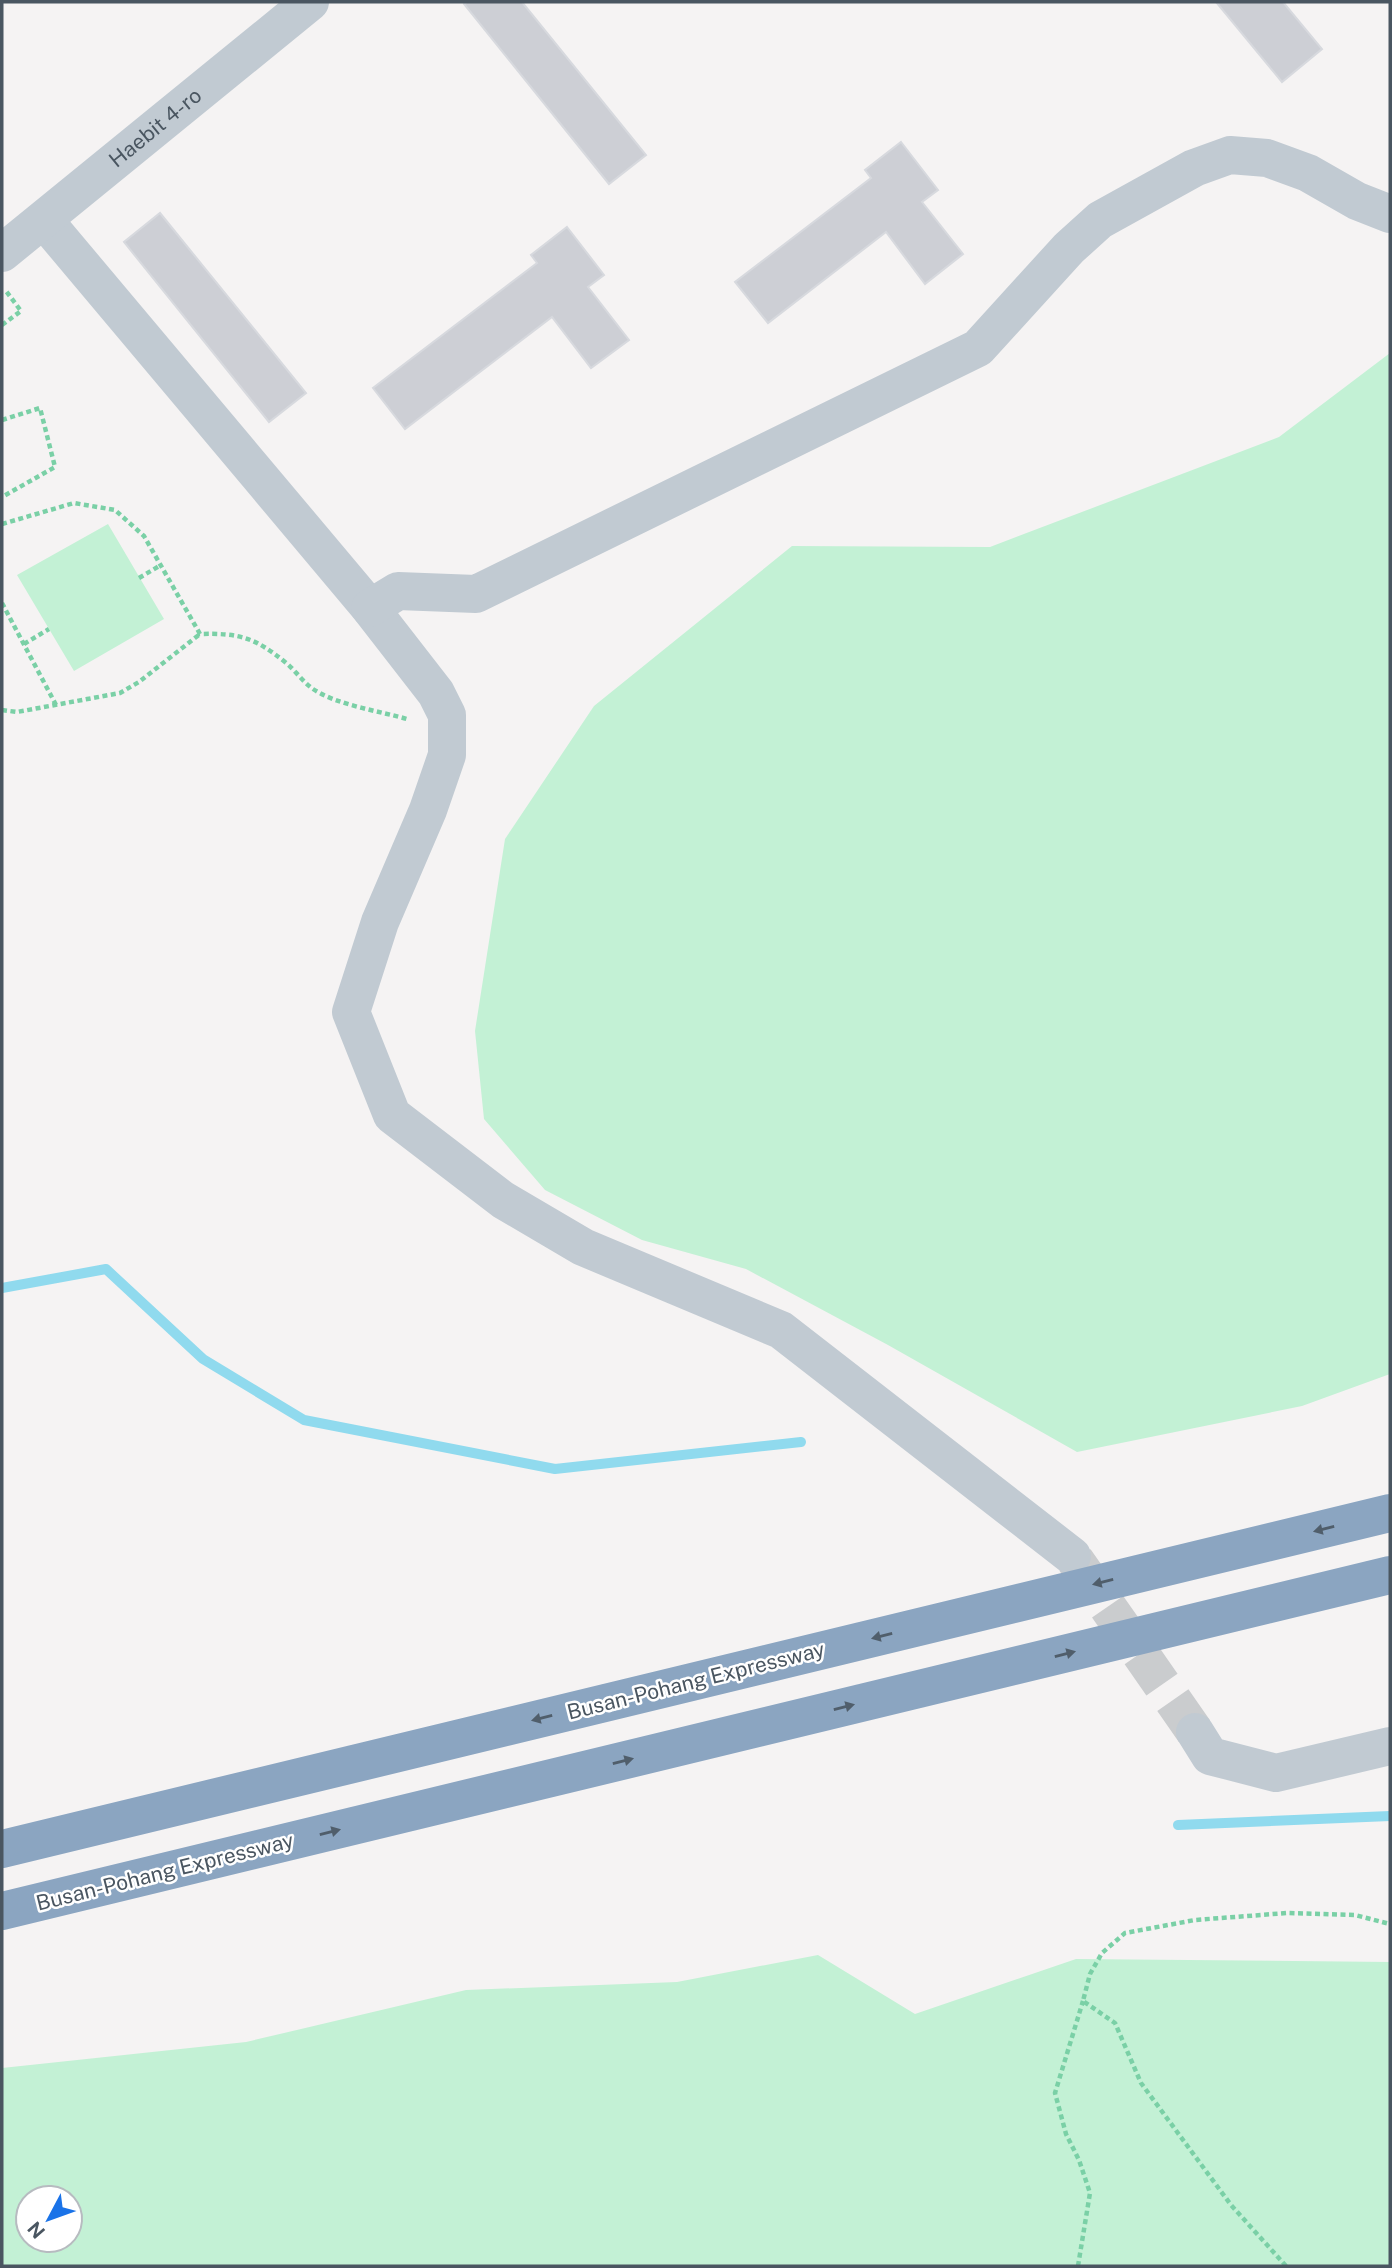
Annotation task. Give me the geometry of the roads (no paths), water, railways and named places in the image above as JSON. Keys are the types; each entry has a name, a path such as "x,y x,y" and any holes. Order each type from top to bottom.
{"highway":[{"name":"Busan-Pohang Expressway","path":"2,1849 1390,1513"},
{"name":"Busan-Pohang Expressway","path":"2,1911 1390,1575"}],"street":[{"name":"Haebit 4-ro","path":"2,253 310,2"},
{"path":"370,608 398,591 476,594 978,348 1069,248 1100,220 1194,167 1230,155 1267,158 1308,173 1357,201 1390,214"},
{"path":"44,220 370,608 436,694 447,715 447,755 428,810 380,922 351,1012 392,1115 503,1199 583,1247 781,1330 1072,1556"},
{"path":"1195,1732 1210,1756 1276,1773 1390,1746"}],"waterway":[{"path":"2,1288 106,1269 203,1359 304,1420 555,1469 801,1442"},
{"path":"1178,1825 1390,1816"}],"tunnel":[{"path":"1075,1560 1195,1732"}]}
